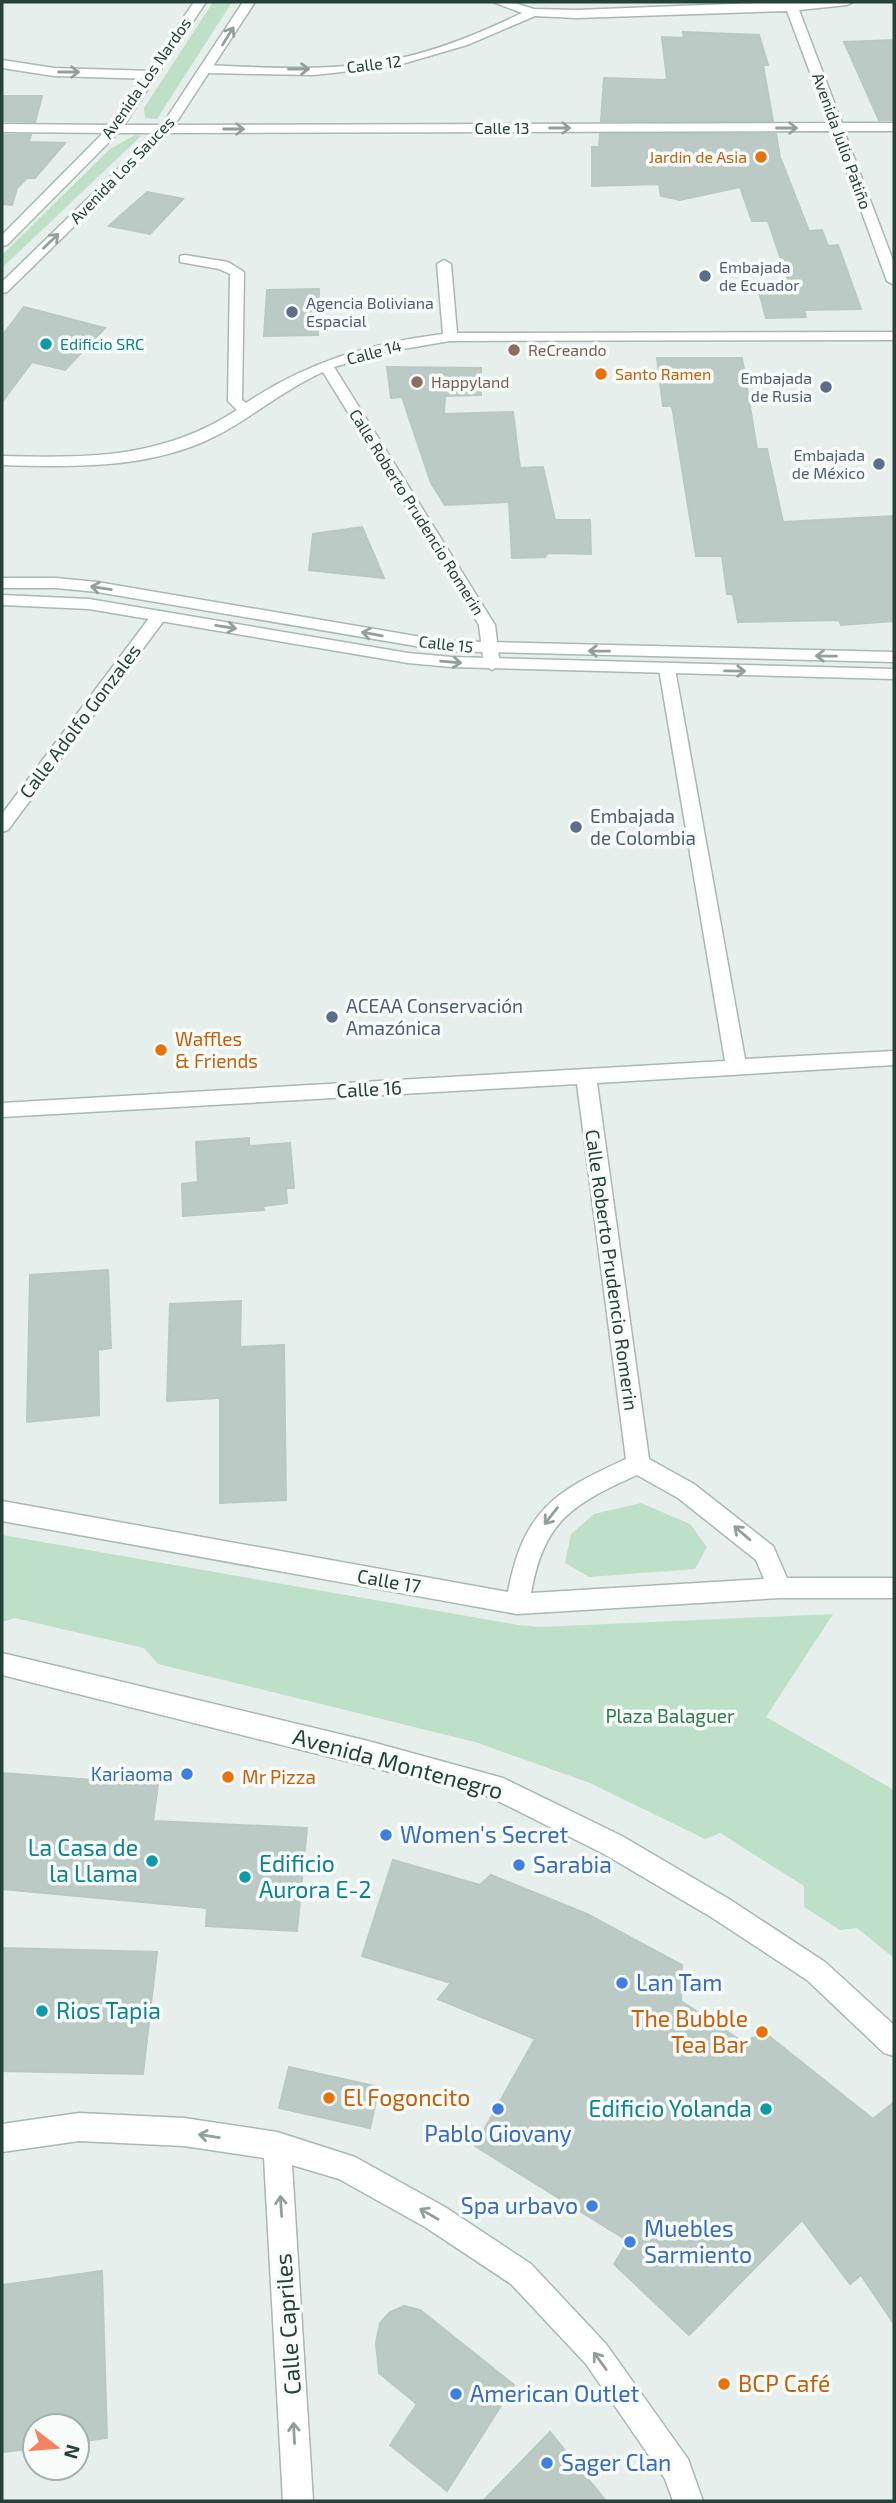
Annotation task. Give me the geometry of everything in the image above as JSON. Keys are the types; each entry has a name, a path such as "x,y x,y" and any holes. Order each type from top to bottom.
{"street":[{"name":"Avenida Los Nardos","path":"2,242 115,128 200,2"},
{"name":"Avenida Los Sauces","path":"2,289 166,129 248,2"},
{"name":"Calle 12","path":"499,2 533,12 589,14 847,2"},
{"name":"Avenida Julio Patiño","path":"791,4 894,281"},
{"name":"Calle 12","path":"206,69 336,69 381,65 418,58 498,29 533,12"},
{"path":"2,64 54,72 152,75"},
{"name":"Calle 13","path":"115,128 894,127"},
{"path":"2,128 115,128"},
{"path":"185,259 223,265 237,272 235,401 246,410"},
{"path":"444,264 450,337"},
{"name":"Calle 14","path":"2,461 94,460 159,450 194,440 223,427 283,385 326,365 377,349 450,337 894,336"},
{"name":"Calle Roberto Prudencio Romerin","path":"326,365 487,625 491,657"},
{"name":"Calle 15","path":"2,583 84,586 491,657 667,669 894,674"},
{"name":"Calle 15","path":"2,600 59,601 408,658 894,657"},
{"name":"Calle Adolfo Gonzales","path":"2,826 159,616 168,600"},
{"path":"667,669 736,1066"},
{"name":"Calle 16","path":"2,1110 894,1058"},
{"name":"Calle Roberto Prudencio Romerin","path":"586,1076 638,1464"},
{"path":"517,1604 529,1551 553,1511 582,1490 638,1464 687,1491 757,1545 765,1553 780,1588"},
{"name":"Calle 17","path":"2,1511 517,1604 780,1588 894,1588"},
{"name":"Avenida Montenegro","path":"2,1664 369,1752 494,1786 613,1845 720,1908 816,1971 894,2043"},
{"path":"2,2138 79,2127 184,2132 277,2147 345,2167 435,2217 522,2274 596,2354 677,2470 688,2501"},
{"name":"Calle Capriles","path":"277,2147 298,2501"}],"green space":[{"path":"213,2 232,2 157,119 145,118 144,108"},
{"path":"135,135 141,136 2,268 2,255 110,149"},
{"path":"641,1503 690,1524 707,1547 695,1569 589,1577 565,1563 571,1534 594,1514"},
{"name":"Plaza Balaguer","path":"2,1535 539,1627 833,1614 766,1717 894,1790 894,1958 857,1928 840,1930 804,1907 804,1886 720,1833 705,1839 590,1783 475,1742 158,1664 144,1648 15,1618 2,1622"}],"building":[{"path":"683,32 759,35 768,65 763,65 773,121 601,121 604,78 667,80 662,37 684,38"},
{"path":"894,40 894,120 879,120 844,42"},
{"path":"2,96 42,96 35,122 2,121"},
{"path":"600,134 776,134 780,157 809,231 822,230 828,246 838,245 861,309 804,310 806,317 766,318 757,284 789,283 768,221 752,221 740,187 680,200 661,196 659,184 592,186 592,147 599,147"},
{"path":"2,135 31,135 29,142 65,143 35,178 27,178 17,188 12,205 2,204"},
{"path":"147,192 183,199 150,234 109,226"},
{"name":"Agencia Boliviana Espacial","path":"319,289 318,335 264,336 267,290"},
{"name":"Edificio SRC","path":"24,307 105,328 65,370 32,362 2,402 2,336"},
{"path":"657,358 742,358 757,449 767,449 783,522 894,516 894,621 841,625 839,620 738,622 733,594 727,594 722,556 696,556 672,406 663,406"},
{"path":"387,367 481,368 481,395 445,396 444,414 513,412 520,468 543,467 555,520 590,520 591,554 548,553 545,557 512,558 509,502 445,505 431,483 402,397 391,398"},
{"path":"362,527 384,578 309,570 313,534"},
{"path":"249,1138 249,1146 290,1143 294,1188 286,1188 287,1203 263,1206 264,1210 183,1216 182,1184 198,1182 196,1142"},
{"path":"108,1270 111,1348 98,1350 99,1415 27,1422 30,1275"},
{"path":"241,1301 240,1347 284,1345 286,1500 220,1503 220,1398 167,1401 170,1304"},
{"path":"2,1773 158,1785 153,1821 307,1828 297,1931 206,1926 207,1908 2,1889"},
{"path":"393,1860 480,1885 491,1875 587,1914 682,1965 681,2001 743,2042 765,2033 873,2119 894,2102 894,2324 861,2275 850,2284 802,2220 689,2335 614,2264 628,2241 475,2146 535,2039 438,1999 451,1983 362,1956"},
{"path":"2,1948 157,1952 143,2074 2,2071"},
{"name":"El Fogoncito","path":"289,2067 379,2087 370,2128 279,2108"},
{"path":"102,2271 107,2438 91,2440 91,2412 21,2412 21,2450 2,2452 2,2285"},
{"name":"American Outlet","path":"404,2306 420,2310 514,2385 447,2491 390,2445 417,2404 379,2373 376,2343 380,2323 390,2312"},
{"name":"Sager Clan","path":"550,2432 606,2501 483,2501"}],"place":[{"name":"Jardin de Asia","path":"761,157"},
{"name":"Embajada de Ecuador","path":"705,276"},
{"name":"Agencia Boliviana Espacial","path":"292,312"},
{"name":"Edificio SRC","path":"46,344"},
{"name":"ReCreando","path":"514,350"},
{"name":"Santo Ramen","path":"601,374"},
{"name":"Happyland","path":"417,382"},
{"name":"Embajada de Rusia","path":"826,387"},
{"name":"Embajada de México","path":"879,464"},
{"name":"Embajada de Colombia","path":"576,827"},
{"name":"ACEAA Conservación Amazónica","path":"332,1017"},
{"name":"Waffles & Friends","path":"161,1050"},
{"name":"Kariaoma","path":"187,1774"},
{"name":"Mr Pizza","path":"228,1777"},
{"name":"Women's Secret","path":"386,1835"},
{"name":"La Casa de la Llama","path":"152,1861"},
{"name":"Sarabia","path":"519,1865"},
{"name":"Edificio Aurora E-2","path":"245,1877"},
{"name":"Lan Tam","path":"622,1983"},
{"name":"Rios Tapia","path":"42,2011"},
{"name":"The Bubble Tea Bar","path":"762,2032"},
{"name":"El Fogoncito","path":"329,2098"},
{"name":"Pablo Giovany","path":"498,2109"},
{"name":"Edificio Yolanda","path":"766,2109"},
{"name":"Spa urbavo","path":"592,2206"},
{"name":"Muebles Sarmiento","path":"630,2242"},
{"name":"BCP Café","path":"724,2384"},
{"name":"American Outlet","path":"456,2394"},
{"name":"Sager Clan","path":"547,2463"}]}
